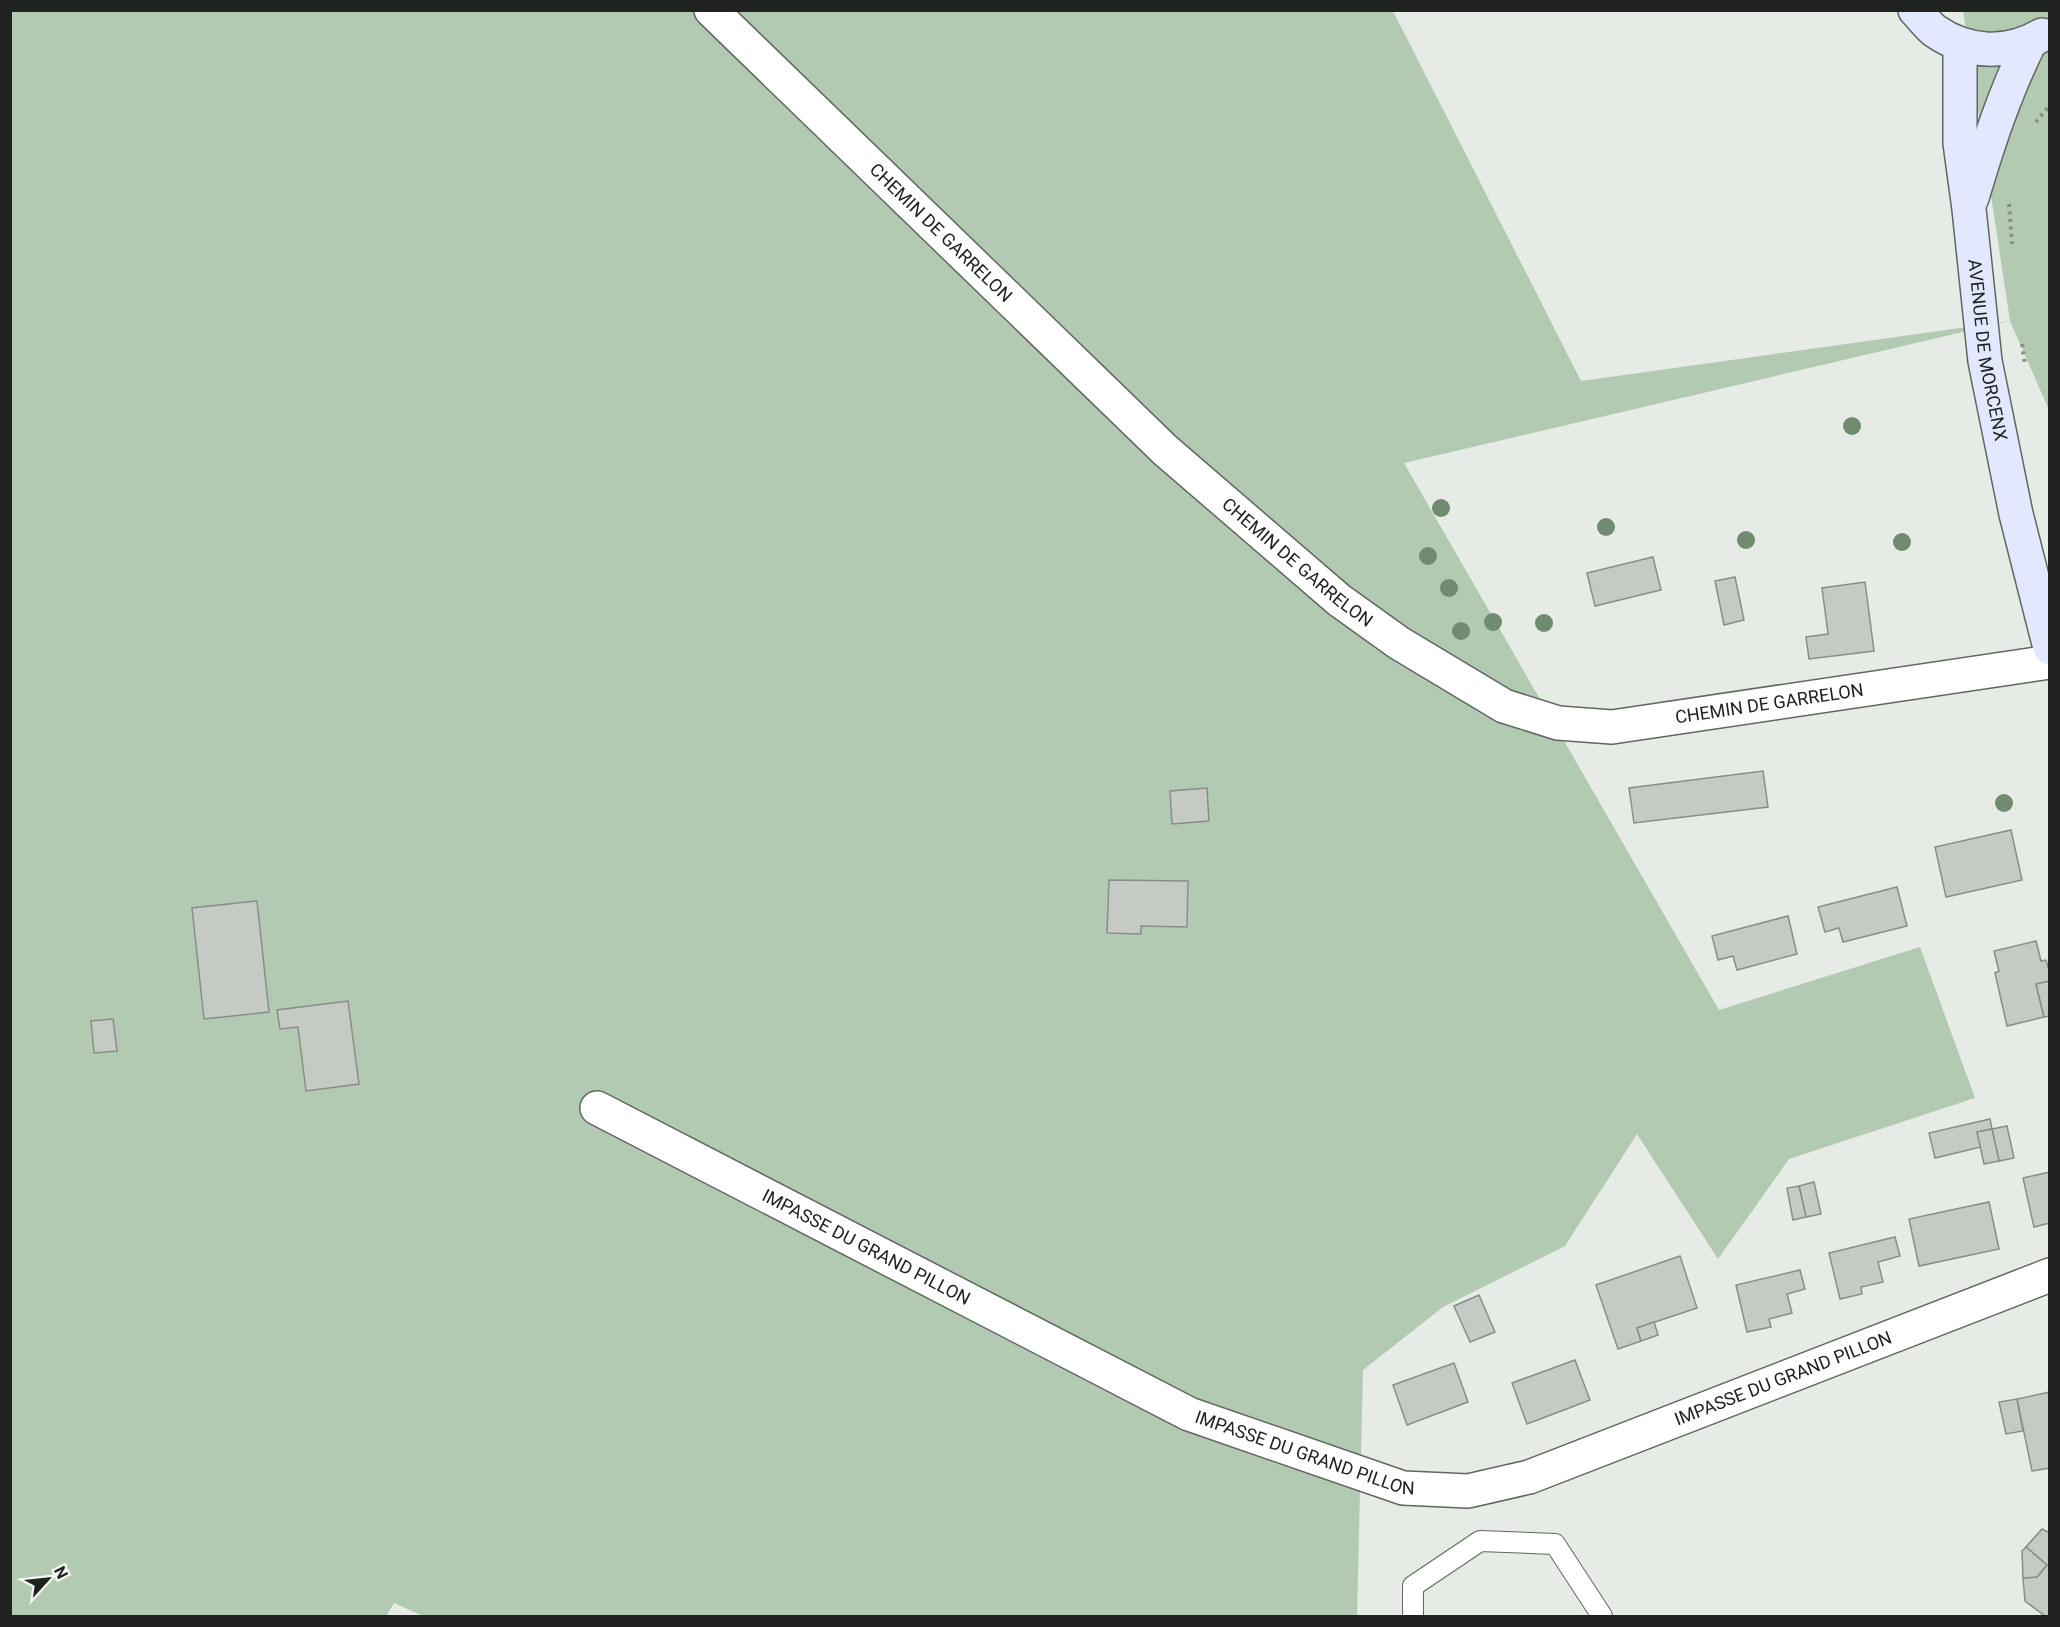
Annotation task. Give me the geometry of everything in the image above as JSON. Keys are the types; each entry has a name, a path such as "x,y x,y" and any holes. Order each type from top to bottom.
{"main road":[{"path":"1916,10 1934,30 1960,44 1983,50 2007,49 2040,36"},
{"path":"1969,208 1990,135 2016,71 2040,36"},
{"name":"AVENUE DE MORCENX","path":"1960,44 1960,143 1969,208 1984,361 2016,514 2049,648"}],"street":[{"name":"CHEMIN DE GARRELON","path":"711,10 1165,450 1339,600 1399,644 1504,706 1558,723 1612,727 2049,662"},
{"name":"IMPASSE DU GRAND PILLON","path":"597,1108 1189,1414 1403,1488 1468,1491 1529,1477 2049,1275"}],"lane":[{"path":"1413,1617 1413,1586 1480,1541 1555,1544 1602,1617"}],"path":[{"path":"2030,130 2049,105"},
{"path":"2008,198 2012,252"},
{"path":"2022,342 2025,366"}],"green space":[{"path":"11,11 1393,11 1581,381 2010,321 1404,463 1719,1010 1920,947 1975,1098 1789,1159 1718,1259 1637,1134 1565,1246 1443,1307 1363,1370 1357,1616 423,1616 394,1603 386,1616 11,1616"},
{"path":"1963,11 2049,11 2049,410 2010,321"}],"building":[{"path":"1653,557 1661,590 1595,606 1587,573"},
{"path":"1735,577 1744,620 1724,625 1715,581"},
{"path":"1865,582 1874,651 1809,659 1806,637 1828,634 1822,588"},
{"path":"1763,771 1768,807 1634,823 1629,788"},
{"path":"1207,788 1209,821 1172,824 1170,791"},
{"path":"2011,830 2022,880 1946,897 1935,847"},
{"path":"1109,880 1188,881 1187,927 1141,926 1141,934 1107,933"},
{"path":"1897,887 1907,926 1843,942 1839,928 1825,932 1818,907"},
{"path":"257,901 269,1012 204,1019 192,908"},
{"path":"1788,916 1797,954 1737,970 1733,956 1718,960 1712,936"},
{"path":"2036,941 2041,961 2046,960 2050,974 2050,981 2036,984 2044,1017 2007,1026 1995,973 1999,971 1994,951"},
{"path":"2050,981 2050,1016 2044,1017 2036,984"},
{"path":"348,1001 359,1084 306,1091 298,1027 280,1029 277,1010"},
{"path":"113,1019 117,1051 94,1053 91,1021"},
{"path":"1990,1119 1992,1129 1977,1132 1981,1147 1935,1158 1929,1133"},
{"path":"2007,1126 2014,1158 1999,1161 1992,1129"},
{"path":"1992,1129 1999,1161 1984,1164 1977,1132"},
{"path":"2050,1172 2050,1223 2034,1227 2023,1178"},
{"path":"1814,1182 1821,1214 1806,1217 1799,1186"},
{"path":"1799,1186 1806,1217 1793,1220 1787,1188"},
{"path":"1989,1202 1999,1249 1919,1266 1909,1219"},
{"path":"1895,1237 1900,1256 1878,1262 1883,1282 1861,1287 1862,1294 1840,1299 1829,1253"},
{"path":"1680,1256 1697,1308 1637,1328 1641,1341 1618,1349 1596,1285"},
{"path":"1800,1270 1805,1289 1787,1294 1792,1313 1769,1319 1771,1327 1747,1332 1736,1285"},
{"path":"1479,1295 1495,1332 1470,1342 1454,1306"},
{"path":"1654,1322 1658,1335 1641,1341 1637,1328"},
{"path":"1575,1360 1590,1400 1527,1424 1512,1383"},
{"path":"1454,1363 1468,1402 1407,1425 1393,1385"},
{"path":"2050,1392 2050,1468 2032,1471 2017,1399"},
{"path":"2017,1399 2023,1431 2006,1434 1999,1402"},
{"path":"2042,1529 2050,1533 2050,1616 2045,1616 2025,1601 2023,1578 2037,1577 2047,1565 2026,1547"},
{"path":"2026,1547 2047,1565 2037,1577 2023,1578 2022,1551"}]}
